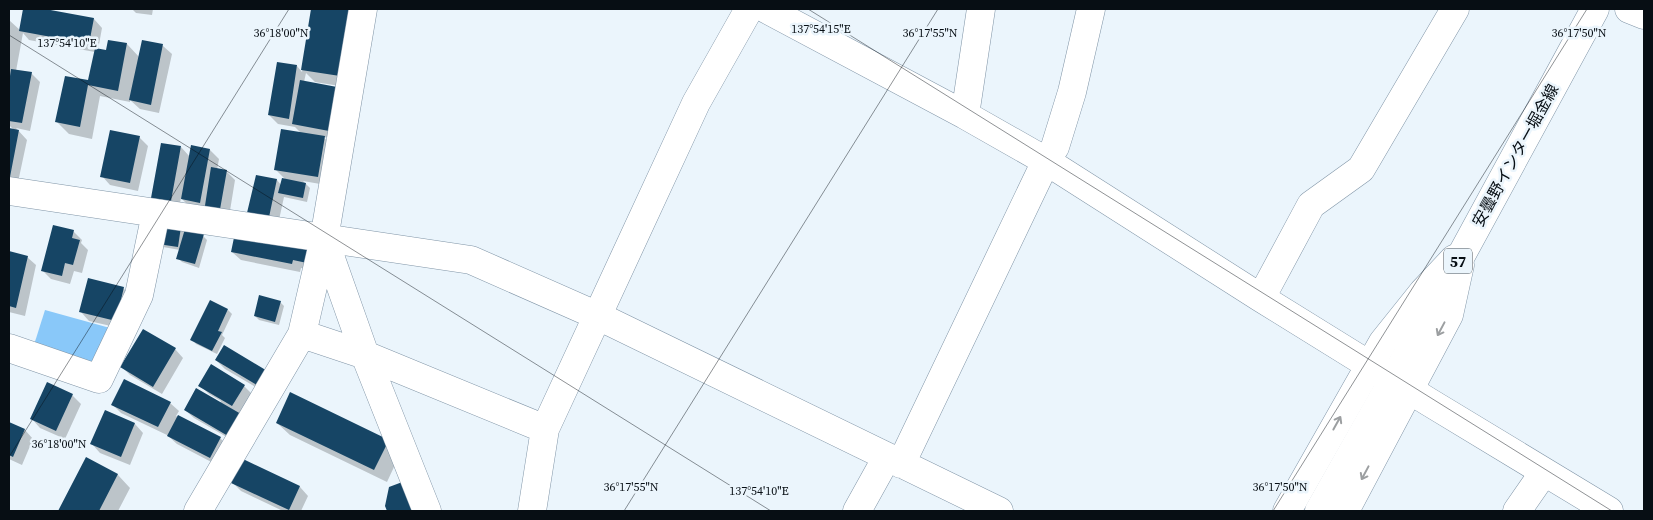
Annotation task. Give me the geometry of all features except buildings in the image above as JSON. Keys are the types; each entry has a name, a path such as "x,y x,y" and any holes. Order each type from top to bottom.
{"main road":[{"path":"198,511 302,334 324,239 363,9"},
{"path":"532,511 545,429 696,103 748,9"},
{"path":"766,9 965,115 1046,161 1401,385 1610,511"},
{"path":"965,115 981,9"},
{"path":"857,511 894,460 1046,161 1055,147 1072,92 1090,9"},
{"path":"1261,298 1311,205 1361,169 1455,9"},
{"name":"安曇野インター堀金線","path":"1319,511 1401,385 1464,249 1594,9"},
{"path":"1629,9 1644,15"},
{"path":"9,191 471,260 598,316 1000,511"},
{"path":"9,348 99,379 139,295 156,214"},
{"path":"324,239 365,355 427,511"},
{"path":"1287,511 1383,342 1423,292 1464,249"},
{"path":"302,334 365,355 545,429"},
{"path":"1345,511 1401,385"},
{"path":"1517,511 1544,472"}],"shaded area":[{"path":"45,310 110,328 92,368 33,348"}]}
